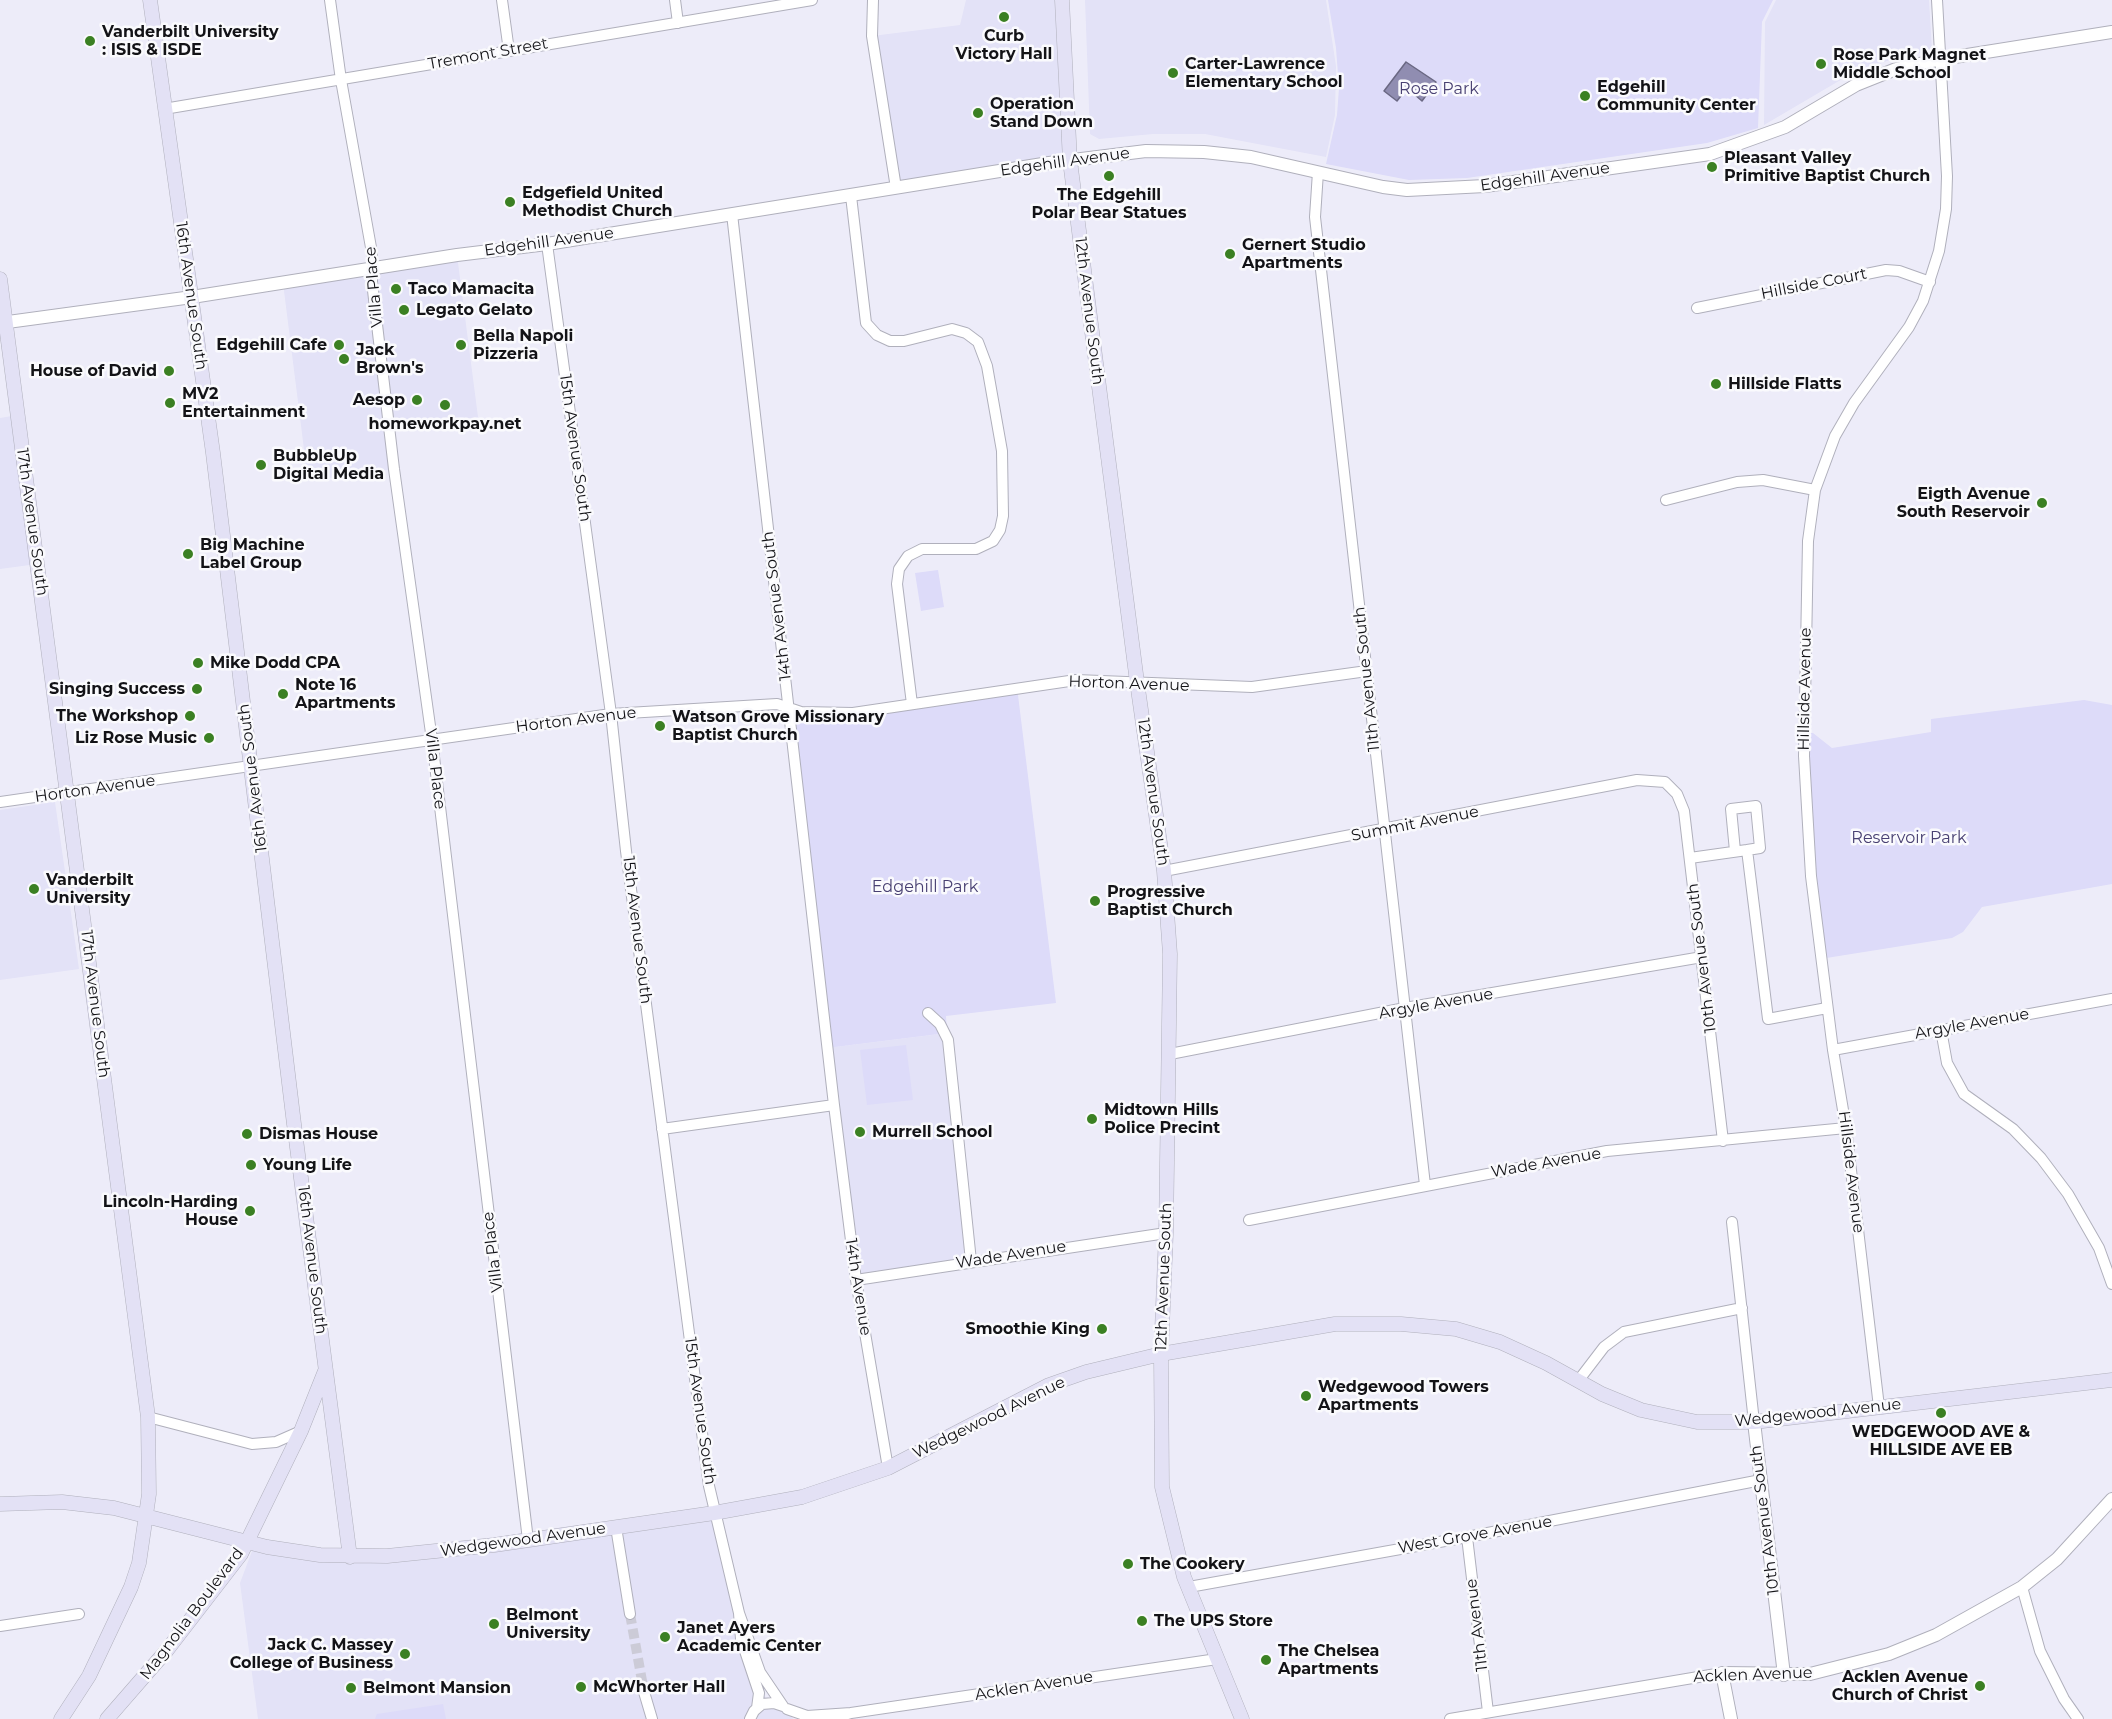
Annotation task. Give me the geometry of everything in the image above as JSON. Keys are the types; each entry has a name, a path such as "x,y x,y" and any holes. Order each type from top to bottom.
{"main road":[{"name":"16th Avenue South","path":"150,0 192,297 350,1557"},
{"name":"12th Avenue South","path":"1062,0 1070,160 1137,682 1164,871 1170,954 1166,1233 1161,1354 1162,1487 1171,1533 1189,1587 1242,1719"},
{"name":"17th Avenue South","path":"0,279 3,322 68,793 148,1418 148,1515"},
{"name":"Wedgewood Avenue","path":"0,1504 62,1502 148,1515 293,1552 350,1557 387,1556 528,1540 714,1513 802,1497 888,1468 1048,1385 1091,1370 1161,1354 1335,1324 1401,1324 1456,1329 1500,1342 1602,1395 1641,1410 1697,1422 1754,1422 2112,1380"},
{"name":"Magnolia Boulevard","path":"106,1719 167,1650 241,1554 301,1431 326,1369"},
{"path":"61,1719 90,1676 131,1587 139,1563 148,1515"}],"street":[{"name":"Villa Place","path":"330,0 341,80 372,253 394,469 432,740 528,1540"},
{"path":"502,0 509,51"},
{"path":"675,0 678,23"},
{"name":"Tremont Street","path":"164,110 812,0"},
{"path":"873,0 872,36 896,188"},
{"name":"Hillside Avenue","path":"1879,1407 1846,1128 1827,1008 1811,876 1804,756 1808,541 1815,490 1828,452 1845,416 1905,333 1930,282 1942,237 1947,192 1937,0"},
{"name":"Edgehill Avenue","path":"3,322 192,297 547,244 1070,160 1146,151 1204,152 1251,157 1383,187 1431,191 1485,186 1710,154 1785,127 1840,93 1878,75 1941,59 2112,32"},
{"name":"11th Avenue South","path":"1318,172 1315,218 1425,1185"},
{"path":"851,196 866,323 877,335 890,341 904,341 952,329 966,333 978,342 983,349 987,366 1002,451 1003,516 1000,530 993,541 976,549 922,549 908,556 899,569 897,584 912,704"},
{"name":"14th Avenue South","path":"732,214 834,1105"},
{"name":"15th Avenue South","path":"547,244 611,714 662,1129 714,1513 740,1613 760,1672 788,1711"},
{"name":"Hillside Court","path":"1697,308 1886,270 1899,271 1930,282"},
{"path":"1666,500 1737,482 1763,480 1815,490"},
{"name":"Horton Avenue","path":"0,802 611,714 777,704 801,712 853,712 1076,680 1252,687 1367,672"},
{"name":"Summit Avenue","path":"1164,871 1383,831 1643,779 1665,782"},
{"name":"10th Avenue South","path":"1665,782 1672,786 1681,802 1690,858 1724,1141"},
{"path":"1690,858 1760,848 1756,806 1731,809 1735,851"},
{"path":"1747,850 1768,1019 1827,1008"},
{"name":"Argyle Avenue","path":"1170,1054 1405,1008 1702,957"},
{"name":"Argyle Avenue","path":"1833,1050 2112,999"},
{"path":"928,1013 940,1024 948,1040 971,1261"},
{"path":"1941,1030 1947,1063 1964,1094 2013,1129 2041,1158 2068,1194 2099,1248 2112,1284"},
{"path":"662,1129 834,1105"},
{"name":"14th Avenue","path":"834,1105 856,1280 888,1468"},
{"name":"Wade Avenue","path":"1249,1220 1607,1152 1846,1128"},
{"name":"10th Avenue South","path":"1732,1222 1784,1675"},
{"name":"Wade Avenue","path":"856,1280 1166,1233"},
{"path":"1578,1381 1604,1347 1624,1332 1742,1308"},
{"path":"148,1418 252,1444 276,1442 301,1431"},
{"name":"West Grove Avenue","path":"1189,1587 1467,1537 1761,1480"},
{"name":"Acklen Avenue","path":"1450,1719 1722,1673 1810,1674 1889,1654 1936,1635 2022,1587 2057,1559 2112,1499"},
{"path":"616,1527 630,1614"},
{"name":"11th Avenue","path":"1467,1537 1488,1712"},
{"path":"2022,1587 2040,1651 2064,1699 2078,1719"},
{"name":"15th Avenue South","path":"740,1613 741,1639 759,1693 752,1715"},
{"path":"0,1626 79,1614"},
{"name":"Acklen Avenue","path":"752,1715 771,1702 788,1711 807,1716 851,1713 1217,1659"},
{"path":"1722,1673 1731,1719"},
{"path":"644,1692 652,1719"},
{"name":"Acklen Avenue","path":"831,1719 851,1713"}],"shaded area":[{"path":"966,0 1062,0 1070,161 896,188 872,36 960,25"},
{"path":"1085,0 1326,0 1336,66 1335,115 1326,157 1205,134 1153,134 1099,139 1090,134"},
{"name":"Rose Park Magnet Middle School","path":"1776,0 1929,0 1932,50 1887,61 1844,78 1764,125 1765,22"},
{"path":"1406,62 1436,82 1422,101 1407,88 1397,101 1384,91"},
{"path":"457,255 478,417 390,428 394,469 308,481 283,283"},
{"path":"18,415 37,564 0,569 0,418"},
{"name":"Vanderbilt University","path":"55,802 79,969 0,980 0,810"},
{"path":"948,1033 971,1261 856,1280 827,1048"},
{"name":"Belmont University","path":"714,1513 767,1703 791,1715 793,1719 258,1719 240,1583 255,1543 387,1556"}],"green space":[{"name":"Rose Park","path":"1328,0 1773,0 1762,22 1758,128 1707,143 1467,178 1409,180 1326,164 1337,115 1339,88 1336,48"},
{"path":"938,570 944,607 921,611 915,573"},
{"name":"Edgehill Park","path":"1017,687 1056,1003 946,1016 947,1033 827,1048 788,708 853,713"},
{"name":"Reservoir Park","path":"2084,700 2112,705 2112,884 1982,907 1963,932 1952,938 1820,959 1804,733 1813,733 1832,748 1931,732 1931,719"},
{"path":"906,1045 913,1100 867,1105 860,1050"},
{"path":"443,1704 446,1719 375,1719 377,1714"}],"tunnel":[{"path":"630,1614 644,1692"}],"place":[{"name":"Curb Victory Hall","path":"1004,17"},
{"name":"Vanderbilt University : ISIS & ISDE","path":"90,41"},
{"name":"Rose Park Magnet Middle School","path":"1821,64"},
{"name":"Carter-Lawrence Elementary School","path":"1173,73"},
{"name":"Edgehill Community Center","path":"1585,96"},
{"name":"Operation Stand Down","path":"978,113"},
{"name":"Pleasant Valley Primitive Baptist Church","path":"1712,167"},
{"name":"The Edgehill Polar Bear Statues","path":"1109,176"},
{"name":"Edgefield United Methodist Church","path":"510,202"},
{"name":"Gernert Studio Apartments","path":"1230,254"},
{"name":"Taco Mamacita","path":"396,289"},
{"name":"Legato Gelato","path":"404,310"},
{"name":"Edgehill Cafe","path":"339,345"},
{"name":"Bella Napoli Pizzeria","path":"461,345"},
{"name":"Jack Brown's","path":"344,359"},
{"name":"House of David","path":"169,371"},
{"name":"Hillside Flatts","path":"1716,384"},
{"name":"Aesop","path":"417,400"},
{"name":"MV2 Entertainment","path":"170,403"},
{"name":"homeworkpay.net","path":"445,405"},
{"name":"BubbleUp Digital Media","path":"261,465"},
{"name":"Eigth Avenue South Reservoir","path":"2042,503"},
{"name":"Big Machine Label Group","path":"188,554"},
{"name":"Mike Dodd CPA","path":"198,663"},
{"name":"Singing Success","path":"197,689"},
{"name":"Note 16 Apartments","path":"283,694"},
{"name":"The Workshop","path":"190,716"},
{"name":"Watson Grove Missionary Baptist Church","path":"660,726"},
{"name":"Liz Rose Music","path":"209,738"},
{"name":"Vanderbilt University","path":"34,889"},
{"name":"Progressive Baptist Church","path":"1095,901"},
{"name":"Midtown Hills Police Precint","path":"1092,1119"},
{"name":"Murrell School","path":"860,1132"},
{"name":"Dismas House","path":"247,1134"},
{"name":"Young Life","path":"251,1165"},
{"name":"Lincoln-Harding House","path":"250,1211"},
{"name":"Smoothie King","path":"1102,1329"},
{"name":"Wedgewood Towers Apartments","path":"1306,1396"},
{"name":"WEDGEWOOD AVE & HILLSIDE AVE EB","path":"1941,1413"},
{"name":"The Cookery","path":"1128,1564"},
{"name":"The UPS Store","path":"1142,1621"},
{"name":"Belmont University","path":"494,1624"},
{"name":"Janet Ayers Academic Center","path":"665,1637"},
{"name":"Jack C. Massey College of Business","path":"405,1654"},
{"name":"The Chelsea Apartments","path":"1266,1660"},
{"name":"Acklen Avenue Church of Christ","path":"1980,1686"},
{"name":"McWhorter Hall","path":"581,1687"},
{"name":"Belmont Mansion","path":"351,1688"}]}
